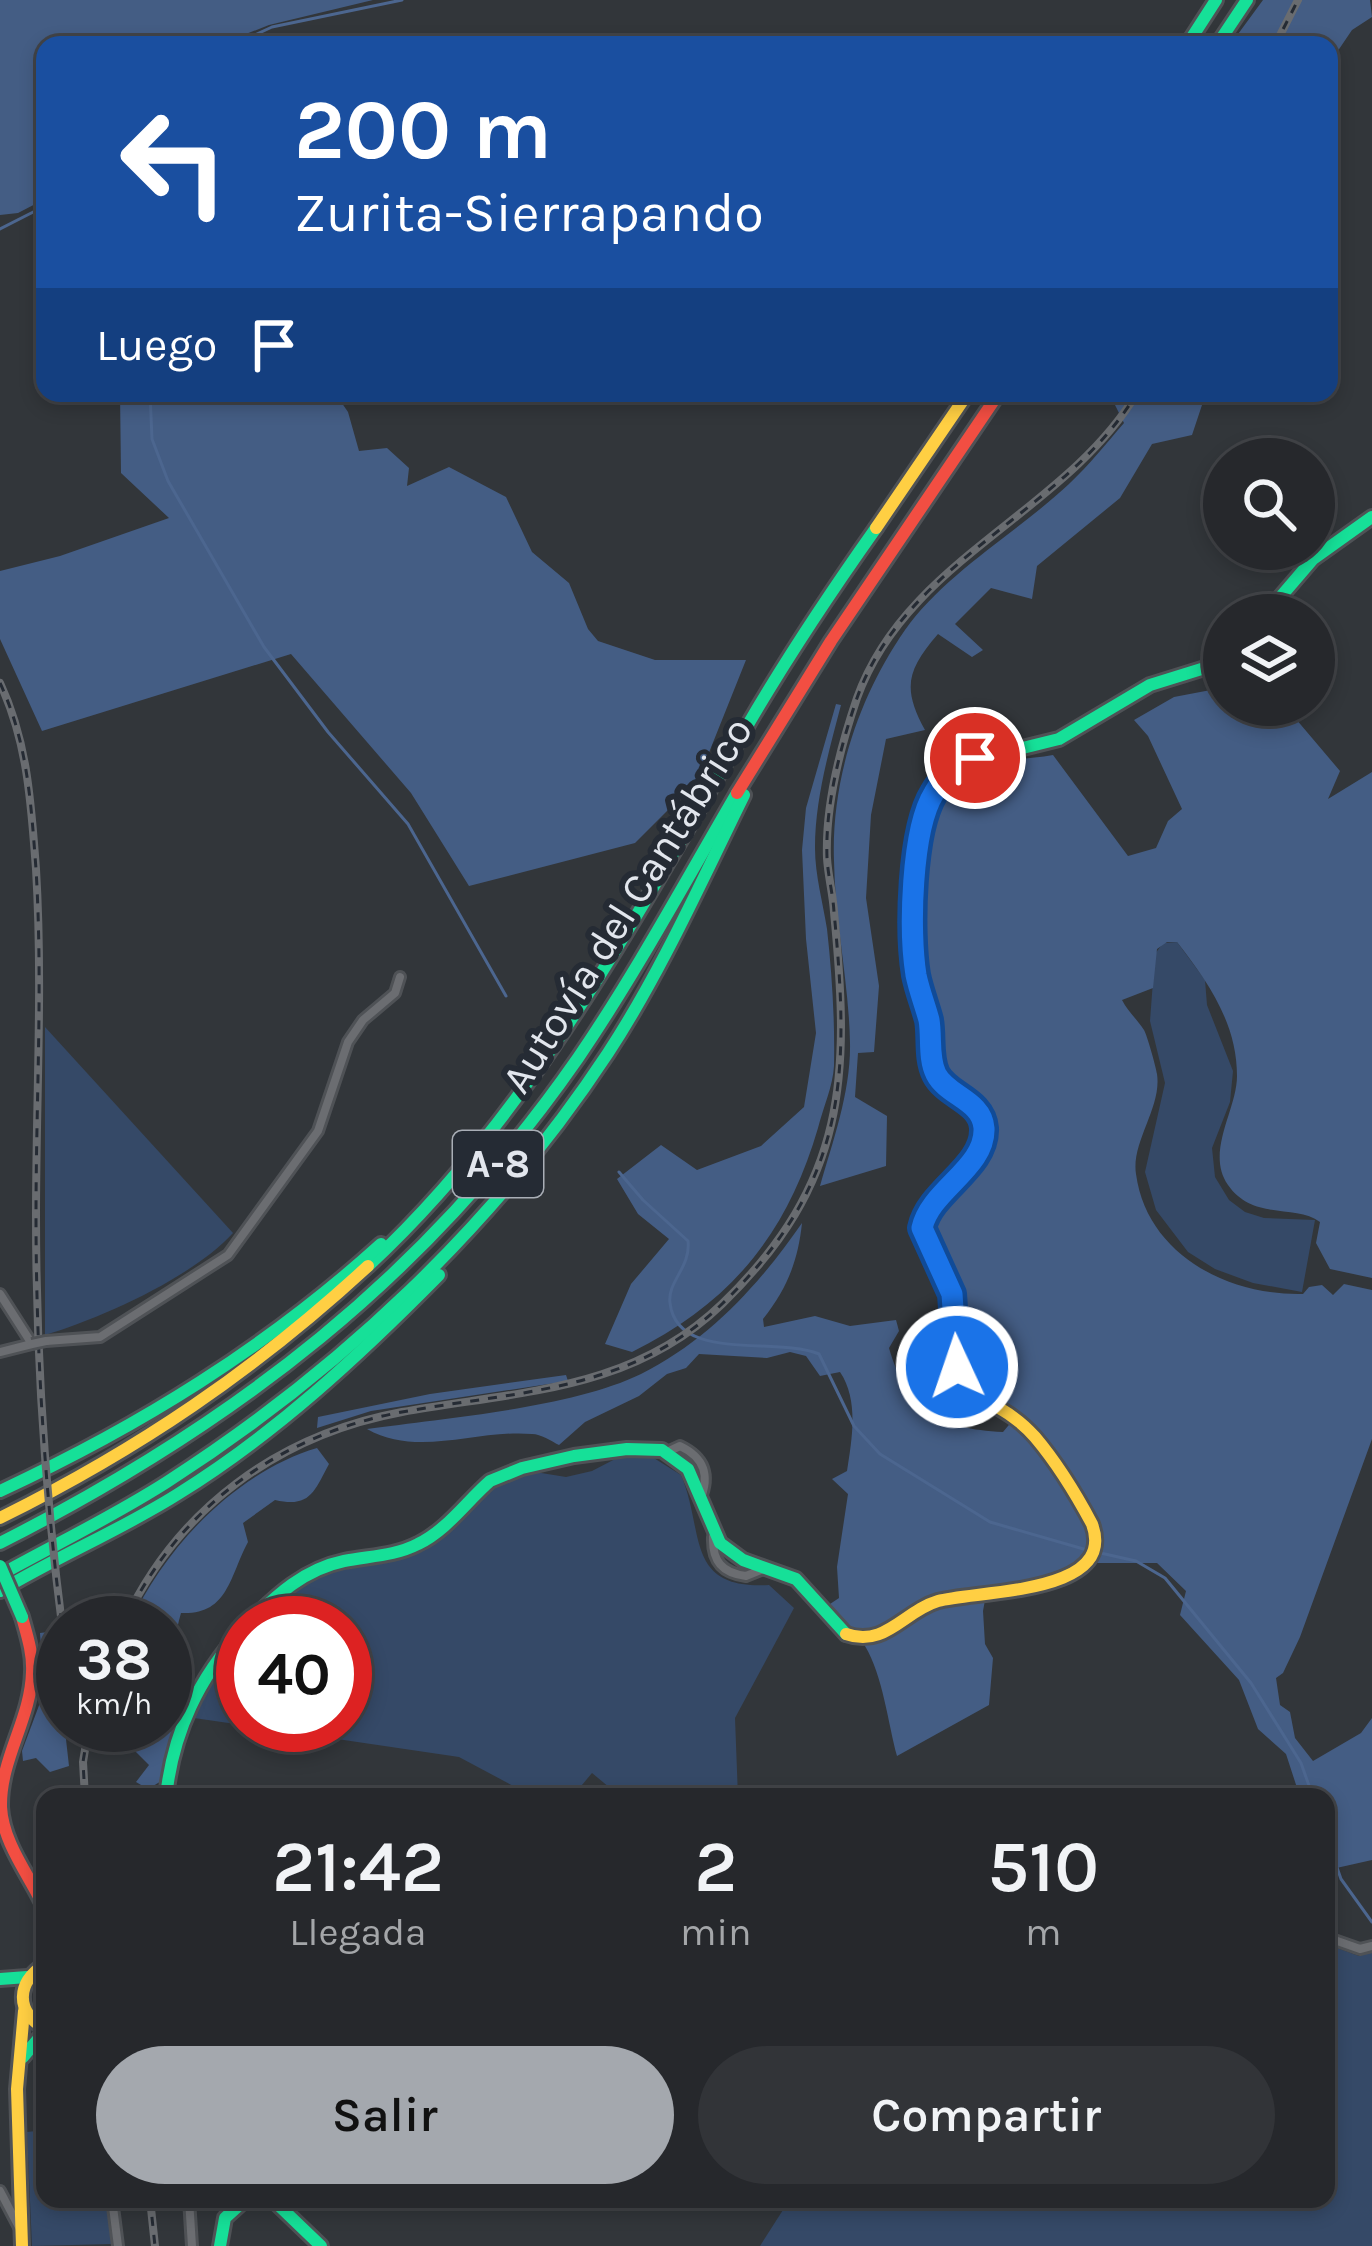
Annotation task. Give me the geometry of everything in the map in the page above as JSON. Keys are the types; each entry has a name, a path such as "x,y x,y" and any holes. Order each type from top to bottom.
{"main road":[{"path":"1193,36 1216,0"},
{"path":"1223,36 1246,0"},
{"name":"Autovía del Cantábrico","path":"0,1518 138,1443 278,1345 405,1232 476,1152 596,984 790,655 962,402"},
{"name":"Autovía del Cantábrico","path":"0,1543 144,1468 240,1406 356,1311 445,1224 510,1150 591,1039 836,632 993,402"},
{"path":"1283,594 1313,559 1372,518"},
{"path":"0,1591 158,1506 269,1430 330,1379 456,1258 536,1159 579,1096 667,951 745,794 836,632"},
{"path":"277,1596 309,1573 397,1552 426,1540 507,1470 642,1448 667,1452 691,1472 713,1536 733,1554 805,1586 838,1629 853,1637 883,1634 933,1603 1051,1581 1090,1560 1097,1540 1091,1520 1040,1442 983,1400 962,1378 953,1351 952,1294 924,1238 928,1210 975,1154 984,1130 977,1111 943,1084 933,1065 929,1022 914,959 920,836 935,791 961,765 1049,744 1154,683 1203,668"},
{"path":"36,1892 10,1841 1,1804 4,1775 33,1678 32,1647 0,1570 47,1550 184,1470 260,1419 362,1337 490,1210 579,1096"},
{"path":"0,1491 117,1435 211,1377 306,1309 414,1212 517,1099"},
{"path":"167,1788 171,1762 197,1687 216,1658"},
{"path":"0,1979 27,1977 36,1970"},
{"path":"22,2241 17,2089 24,2011 20,1997 27,1977"},
{"path":"24,2011 36,2022"},
{"path":"22,2060 36,2042"},
{"path":"220,2246 223,2222 234,2208"},
{"path":"285,2208 321,2246"}],"street":[{"path":"0,1352 46,1341 100,1337 228,1255 318,1131 348,1042 363,1019 395,993 400,977"},
{"path":"0,1294 32,1344"},
{"path":"1335,1940 1360,1949 1372,1946"},
{"path":"0,2191 22,2241"},
{"path":"113,2208 118,2246"},
{"path":"190,2208 192,2246"}],"shaded area":[{"path":"0,0 373,0 241,36 36,36 36,204 0,215"},
{"path":"1263,0 1370,0 1372,17 1352,30 1338,51 1338,36 1237,36"},
{"path":"120,402 341,402 359,451 387,448 409,468 407,486 449,467 506,497 532,552 569,583 598,641 655,660 746,660 698,780 635,843 469,886 411,793 291,654 42,731 0,639 0,571 60,556 169,518 121,473"},
{"path":"1114,402 1203,402 1192,435 1152,444 1120,498 1037,566 1032,599 991,588 955,624 983,650 972,657 938,634 911,680 913,702 925,730 886,739 871,815 866,898 879,986 874,1052 858,1053 855,1097 887,1116 886,1166 820,1186 850,1061 834,831 843,770 862,711 889,656 921,609 1069,484 1124,423"},
{"path":"1203,691 1203,726 1302,726 1340,771 1328,799 1372,772 1372,1278 1330,1269 1316,1243 1320,1222 1262,1208 1228,1185 1220,1159 1236,1089 1236,1057 1210,988 1177,942 1157,949 1153,988 1122,1000 1144,1030 1157,1074 1136,1174 1143,1202 1174,1248 1221,1278 1275,1293 1303,1294 1309,1287 1322,1285 1333,1295 1344,1284 1372,1290 1372,1439 1300,1637 1276,1678 1280,1705 1290,1712 1295,1738 1313,1761 1361,1733 1372,1718 1372,1860 1335,1868 1335,1788 1297,1788 1286,1754 1258,1729 1239,1680 1180,1615 1186,1591 1157,1563 1078,1563 1021,1584 987,1589 985,1644 993,1658 989,1705 897,1756 871,1658 861,1640 827,1606 839,1598 837,1567 848,1494 832,1479 847,1471 852,1407 840,1372 820,1376 806,1356 790,1352 767,1358 699,1354 686,1368 667,1374 639,1396 585,1422 559,1445 532,1434 427,1442 367,1429 544,1403 641,1374 689,1345 731,1309 802,1223 790,1274 763,1319 764,1327 815,1316 850,1326 896,1320 899,1331 889,1348 896,1370 916,1401 944,1421 1003,1432 1018,1414 981,1385 966,1366 965,1291 929,1232 986,1152 992,1125 985,1108 950,1078 939,1059 939,1023 923,934 924,874 933,818 943,795 967,772 990,763 1053,755 1128,856 1156,848 1168,821 1182,809 1148,736 1134,720 1174,697"},
{"path":"836,704 841,705 820,793 815,848 830,963 834,1066 805,1166 772,1233 726,1288 667,1333 632,1352 605,1344 631,1284 669,1239 638,1214 617,1179 661,1145 697,1170 761,1146 804,1107 816,1033 802,850 806,808"},
{"path":"1177,942 1205,980 1207,1005 1233,1071 1230,1102 1212,1148 1215,1177 1229,1200 1245,1212 1264,1218 1315,1220 1302,1292 1253,1283 1215,1269 1188,1252 1156,1210 1145,1172 1165,1083 1150,1021 1155,954 1163,943"},
{"path":"45,1027 233,1233 195,1265 145,1294 45,1335"},
{"path":"566,1375 568,1381 371,1411 317,1428 318,1417 430,1394"},
{"path":"317,1448 329,1464 310,1496 296,1502 275,1500 243,1523 248,1542 225,1592 209,1608 192,1612 192,1596 144,1596 206,1516 259,1475"},
{"path":"649,1455 681,1475 710,1567 723,1578 742,1584 769,1585 794,1608 735,1718 738,1788 610,1788 592,1773 580,1788 517,1788 459,1757 372,1744 372,1596 285,1596 319,1574 417,1552 436,1541 494,1485 515,1475 535,1472 566,1477 619,1457"},
{"path":"216,1669 216,1721 194,1718"},
{"path":"36,1713 36,1752 67,1752 69,1766 50,1772 36,1758 23,1761 22,1751"},
{"path":"136,1752 171,1752 163,1780 146,1788 136,1782 149,1765"},
{"path":"1335,1947 1359,1956 1372,1952 1372,2246 760,2246 784,2208 1335,2208"},
{"path":"36,2131 36,2208 109,2208 113,2244 32,2246 27,2132"}],"waterway":[{"path":"252,36 272,27 402,0"},
{"path":"0,229 36,211"},
{"path":"150,402 152,439 168,481 264,647 328,732 408,824 506,996"},
{"path":"619,1172 688,1241 670,1303 677,1322 690,1334 708,1341 819,1354 854,1426 880,1454 990,1522 1087,1550"},
{"path":"1096,1552 1136,1561 1165,1578 1251,1683 1301,1763 1310,1788"},
{"path":"1335,1862 1341,1879 1372,1922"}],"railway":[{"path":"1280,36 1298,0"},
{"path":"138,1596 172,1545 203,1512 274,1459 357,1423 530,1392 611,1371 687,1333 764,1259 795,1214 817,1170 839,1076 839,971 827,838 835,777 857,698 880,650 911,609 948,572 1070,472 1130,402"},
{"path":"0,683 22,751 36,869 38,1320 59,1596"},
{"path":"84,1788 85,1752"},
{"path":"151,2208 155,2246"}],"traffic: fast":[{"path":"1193,36 1216,0"},
{"path":"1223,36 1247,0"},
{"path":"1283,594 1313,559 1372,517"},
{"path":"368,1266 481,1144 577,1011 777,677 876,528"},
{"path":"917,853 932,797 954,771 978,759 1059,739 1150,685 1203,669"},
{"path":"0,1543 86,1497 247,1395 391,1276 457,1209 578,1058 737,793"},
{"path":"0,1575 147,1494 231,1439 353,1343 464,1235 563,1117 608,1053 663,959 744,795"},
{"path":"0,1491 102,1440 200,1382 293,1317 381,1244"},
{"path":"0,1591 214,1471 347,1364 439,1275"},
{"path":"278,1596 316,1570 418,1544 490,1481 522,1468 627,1449 662,1450 688,1469 720,1543 743,1560 796,1579 846,1634"},
{"path":"0,1566 22,1617"},
{"path":"168,1788 182,1728 216,1663"},
{"path":"0,1979 27,1977"},
{"path":"23,2057 36,2042"},
{"path":"220,2246 225,2218 236,2208"},
{"path":"281,2208 321,2246"}],"traffic: slow":[{"path":"876,528 962,402"},
{"path":"0,1518 193,1406 282,1340 368,1266"},
{"path":"846,1634 872,1636 938,1601 1011,1591 1065,1577 1085,1564 1094,1547 1092,1524 1043,1447 1019,1421 967,1385 955,1351 954,1322"},
{"path":"36,1971 23,1997 36,2023"},
{"path":"22,2246 17,2089 24,2011"}],"traffic: jam":[{"path":"737,793 831,641 993,402"},
{"path":"917,853 912,944 930,1028 932,1062 941,1081 977,1110 984,1127 977,1154 939,1195 925,1218 926,1241 948,1293 954,1322"},
{"path":"22,1617 32,1672 27,1706 5,1772 1,1807 12,1847 36,1892"}],"route":[{"path":"957,1367 952,1294 922,1228 928,1210 975,1154 983,1125 977,1111 934,1071 929,1022 916,976 914,938 924,815 943,780 975,758"}]}
